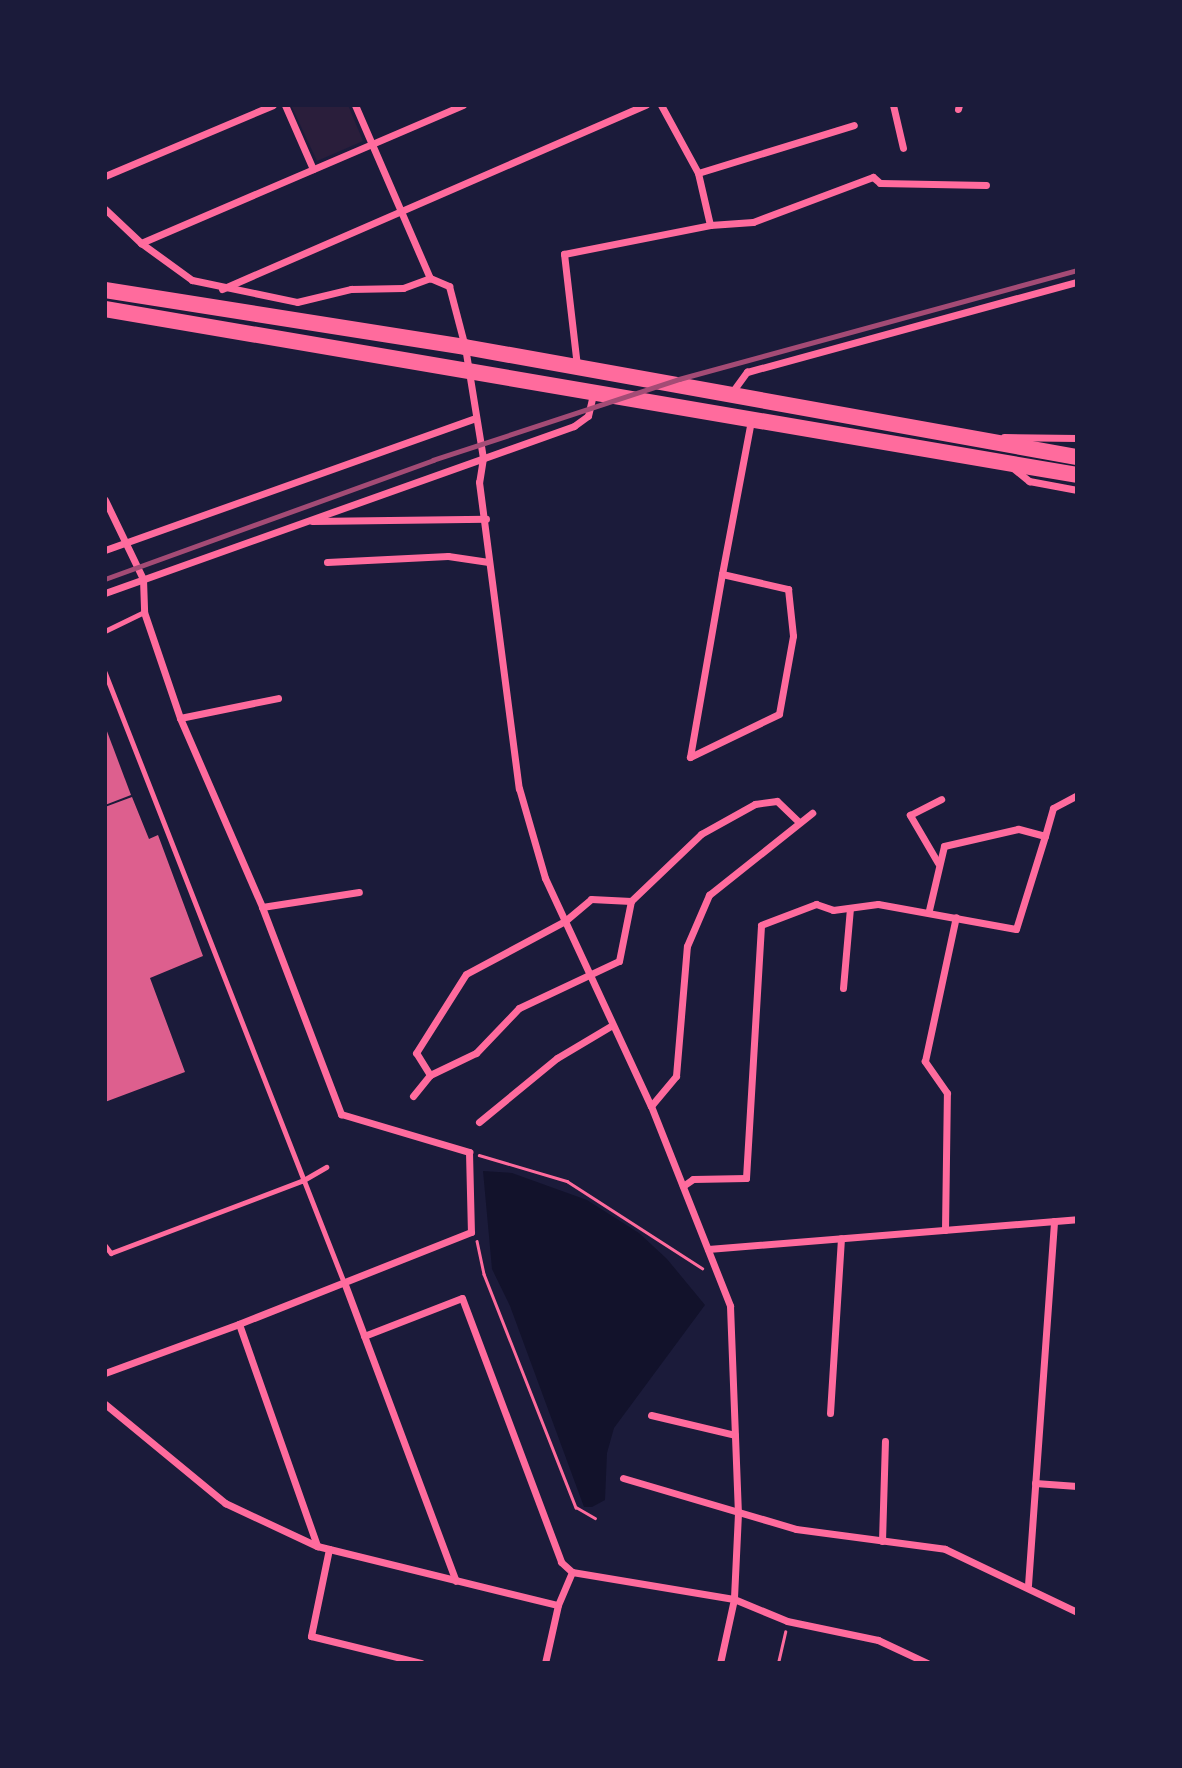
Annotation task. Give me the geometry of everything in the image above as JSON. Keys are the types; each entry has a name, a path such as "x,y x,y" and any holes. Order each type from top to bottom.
{"highway":[{"path":"105,290 577,366 1077,457"},
{"path":"105,309 1077,475"}],"street":[{"path":"105,176 273,105"},
{"path":"285,105 313,169"},
{"path":"355,105 430,278 449,286 465,347 482,458 479,482 486,519 489,562 519,788 545,878 611,1026 651,1106 730,1306 738,1513 734,1599 720,1663"},
{"path":"141,243 463,105"},
{"path":"222,289 399,209 646,105"},
{"path":"661,105 698,173 710,225"},
{"path":"893,105 903,148"},
{"path":"698,173 854,125"},
{"path":"577,366 564,254 710,225 753,222 873,177 880,183 986,185"},
{"path":"105,209 141,243 192,280 222,289 297,302 351,289 403,288 430,278"},
{"path":"730,395 747,372 1077,282"},
{"path":"105,593 574,426 588,416 593,394"},
{"path":"105,550 475,418"},
{"path":"722,574 788,589 793,636 779,714 690,757 722,574 751,419"},
{"path":"968,438 1077,438"},
{"path":"1004,462 1029,481 1077,491"},
{"path":"105,500 143,579 144,612 180,718 262,907 341,1114 469,1152 471,1232 239,1324 105,1373"},
{"path":"306,521 486,519"},
{"path":"327,562 448,556 489,562"},
{"path":"180,718 278,698"},
{"path":"683,1186 693,1179 746,1178 761,925 816,904 833,910 878,904 929,910 1016,929 1054,807 1077,795"},
{"path":"938,863 910,815 941,799"},
{"path":"414,1096 430,1075 476,1053 519,1008 619,961 631,901 701,834 755,804 776,801 799,822"},
{"path":"651,1106 676,1076 687,946 709,895 812,813"},
{"path":"929,910 944,846 1018,829 1045,836"},
{"path":"262,907 359,892"},
{"path":"430,1075 416,1053 466,974 565,921 591,899 631,901"},
{"path":"843,988 850,908"},
{"path":"945,1230 947,1093 925,1061 956,917"},
{"path":"479,1122 557,1058 611,1026"},
{"path":"708,1248 1077,1219"},
{"path":"1028,1586 1054,1221"},
{"path":"830,1413 841,1238"},
{"path":"344,1282 456,1581"},
{"path":"364,1336 462,1298 561,1562 572,1572 734,1599 787,1621 878,1640 927,1663"},
{"path":"239,1324 317,1546"},
{"path":"105,1404 226,1503 317,1546 558,1605"},
{"path":"651,1415 735,1435"},
{"path":"882,1541 885,1441"},
{"path":"623,1478 796,1529 944,1549 1028,1586 1077,1612"},
{"path":"1035,1483 1077,1486"},
{"path":"329,1549 311,1636 421,1663"},
{"path":"545,1663 558,1605 572,1572"}],"lane":[{"path":"105,631 144,612"},
{"path":"105,672 302,1181 344,1282"},
{"path":"105,1245 111,1252 302,1181 326,1167"}],"path":[{"path":"469,1152 567,1181 696,1266 716,1271"},
{"path":"471,1232 576,1507 595,1518"},
{"path":"778,1663 787,1621"}],"shaded area":[{"path":"291,105 348,105 363,141 317,161"},
{"path":"483,1171 512,1173 587,1200 639,1233 667,1259 705,1305 614,1428 607,1453 605,1500 592,1507 584,1507 510,1306 492,1269"}],"building":[{"path":"105,726 131,795 105,805"},
{"path":"132,797 149,839 158,835 203,956 150,978 185,1072 105,1102 105,807"}],"railway":[{"path":"105,579 433,460 679,379 1077,270"}]}
